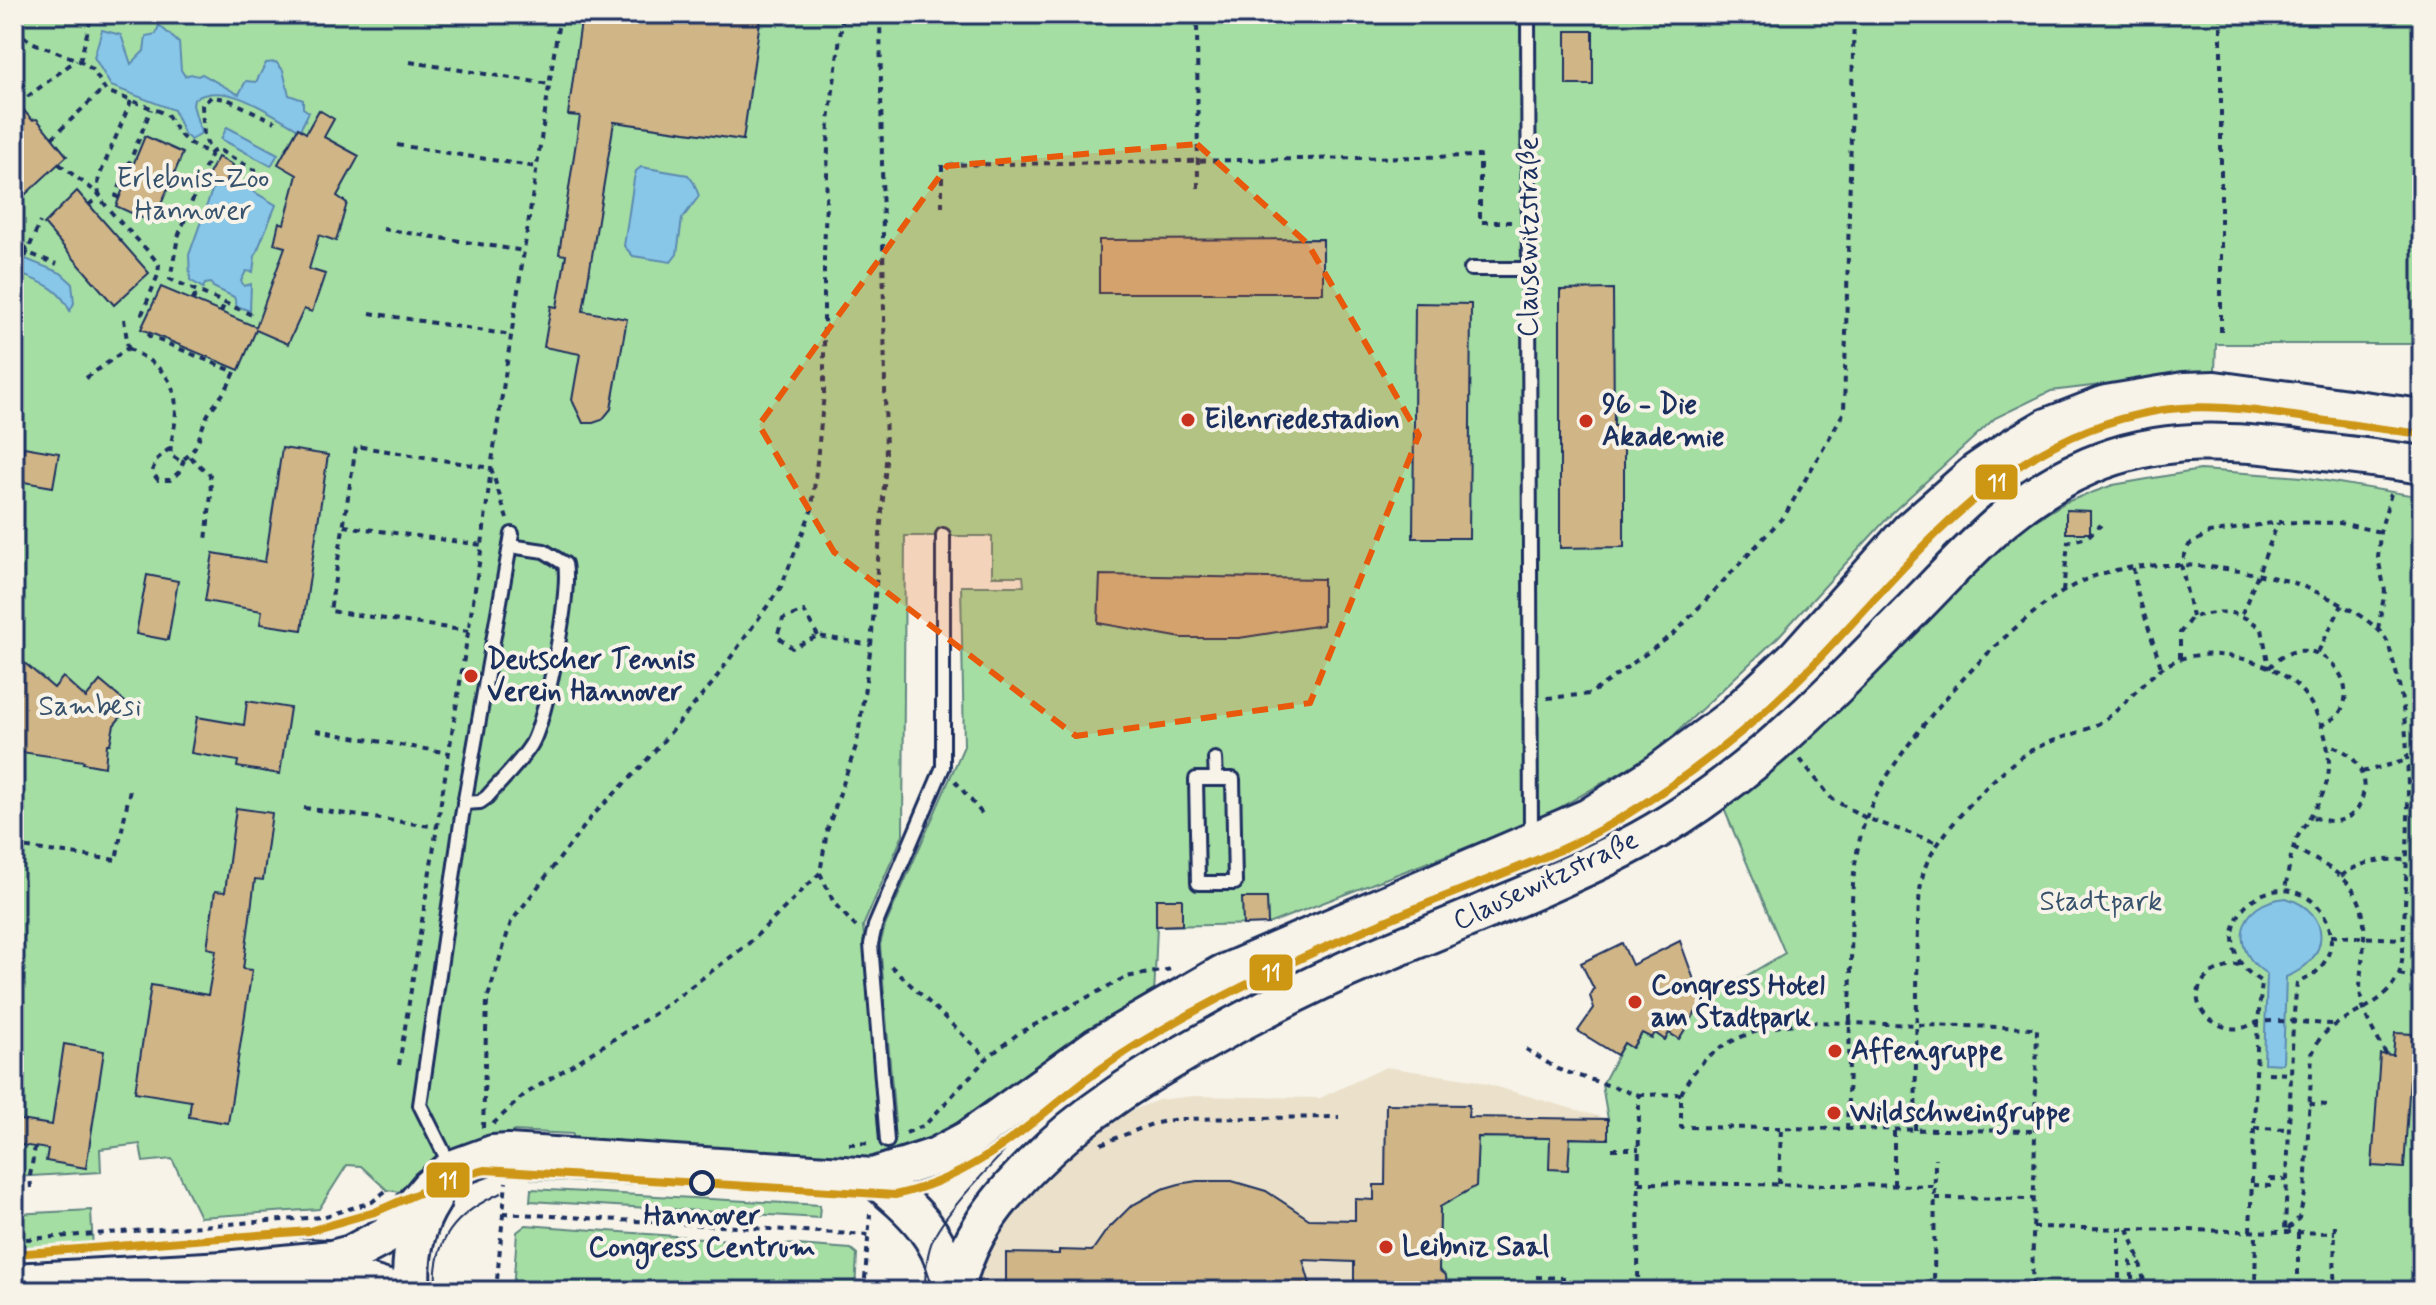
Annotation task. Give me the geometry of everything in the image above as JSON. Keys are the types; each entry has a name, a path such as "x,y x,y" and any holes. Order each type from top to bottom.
{"street":[{"name":"Clausewitzstraße","path":"873,1177 937,1156 967,1140 1096,1047 1222,974 1589,817 1658,773 1730,719 1797,656 1909,531 1976,472 2047,427 2106,404 2184,391 2215,390 2422,418"},
{"name":"Clausewitzstraße","path":"953,1291 968,1248 994,1205 1053,1144 1109,1099 1155,1069 1309,986 1553,883 1631,845 1701,802 1784,738 2004,517 2047,486 2093,464 2149,446 2198,440 2249,442 2411,463"},
{"path":"412,1291 413,1246 426,1212 447,1183 481,1154"},
{"path":"14,1282 60,1285 332,1259 351,1254 385,1236 429,1188 481,1154 873,1177 913,1210 933,1237 953,1291"},
{"path":"224,1270 368,1283 394,1291"}],"lane":[{"name":"Clausewitzstraße","path":"1528,14 1531,843"},
{"path":"1471,269 1529,269"},
{"path":"887,1141 871,944 875,926 943,767 943,535"},
{"path":"464,803 480,802 487,797 531,745 540,723 565,612 565,564 544,551 511,540 464,803 420,1105 481,1154"},
{"path":"1215,759 1216,779"},
{"path":"1196,779 1216,779 1233,779 1235,883 1198,883 1196,779"}],"path":[{"path":"18,104 78,60 92,14"},
{"path":"399,1065 469,631 560,14"},
{"path":"496,1291 503,1213 481,1154 487,1000 511,922 593,815 640,768 711,685 781,587 812,509 824,394 824,255 829,121 843,14"},
{"path":"880,14 886,462 871,645 857,743 827,831 820,873 834,903 871,944 905,981 987,1058"},
{"path":"950,16 1099,14"},
{"path":"1197,14 1198,190"},
{"path":"1530,700 1590,694 1676,632 1785,515 1844,412 1854,14"},
{"path":"2221,14 2221,332"},
{"path":"14,29 31,42 78,60 93,70 104,88 167,114 179,136 187,143 211,153"},
{"path":"410,62 549,84"},
{"path":"52,138 104,88"},
{"path":"211,153 204,136 202,105 211,97 227,99 275,122"},
{"path":"131,101 99,177 100,195 101,200 144,244 159,265 142,314 147,316"},
{"path":"119,198 116,196 151,108"},
{"path":"397,145 537,167"},
{"path":"252,315 170,279 178,237 211,153 217,149 267,177"},
{"path":"942,207 942,165 1480,156 1480,222 1528,222"},
{"path":"59,164 100,195"},
{"path":"89,205 100,195"},
{"path":"16,279 40,222"},
{"path":"14,225 28,254 57,264"},
{"path":"383,229 524,251"},
{"path":"193,300 197,291"},
{"path":"221,312 225,303"},
{"path":"370,313 511,335"},
{"path":"124,319 128,348"},
{"path":"150,332 149,336 235,372 225,395 209,413 198,442 179,472 170,480 158,480 152,472 156,460 170,448"},
{"path":"86,378 128,348"},
{"path":"128,348 150,359 169,378 175,393 176,412 170,448 175,460 187,458 210,475 206,541"},
{"path":"469,631 330,611 356,446 491,468"},
{"path":"2378,629 2385,591 2378,558 2380,532 2411,463"},
{"path":"491,468 511,540"},
{"path":"2192,617 2181,564 2189,545 2209,533 2278,522 2340,523 2380,532"},
{"path":"2242,614 2278,522"},
{"path":"2063,592 2068,542 2087,537 2101,525"},
{"path":"344,526 482,545"},
{"path":"1847,1129 1853,879 1866,818 1878,789 1900,756 1954,690 1989,654 2063,592 2089,578 2133,568 2181,564 2258,574 2297,583 2342,605 2378,629 2387,641 2401,686 2408,760 2407,860 2399,974 2383,995 2364,1011 2321,1036 2312,1054 2305,1194 2299,1218 2285,1232"},
{"path":"2133,568 2138,595 2161,667"},
{"path":"2318,652 2342,605"},
{"path":"818,636 804,611 783,619 777,636 792,648 818,636 871,645"},
{"path":"2180,658 2180,633 2192,617 2217,611 2242,614 2262,629 2269,668"},
{"path":"2269,668 2278,658 2295,650 2318,652 2343,679 2345,697 2338,715 2322,725"},
{"path":"1915,1130 1919,893 1925,866 1938,843 2012,763 2031,750 2099,723 2119,710 2161,667 2180,658 2215,653 2243,658 2269,668 2294,683 2314,709 2322,725 2329,767 2325,790 2293,848 2285,889"},
{"path":"316,731 449,753"},
{"path":"1784,738 1832,799 1866,818 1938,843"},
{"path":"2312,817 2333,822 2347,817 2362,803 2362,772 2358,761 2347,751 2327,745"},
{"path":"2362,772 2408,760"},
{"path":"943,767 984,816"},
{"path":"14,846 116,860 130,789"},
{"path":"304,808 437,827"},
{"path":"2293,848 2327,865 2356,892 2363,913 2365,936 2360,980 2364,1011 2386,1054"},
{"path":"2341,876 2358,865 2382,859 2407,860"},
{"path":"481,1154 524,1095 654,1014 747,945 820,873"},
{"path":"2250,1231 2262,982 2249,975 2240,964 2233,936 2237,917 2248,902 2266,891 2285,889 2313,900 2326,916 2331,936 2326,958 2314,974 2297,983 2285,1232"},
{"path":"2331,936 2403,939"},
{"path":"2240,964 2210,974 2199,986 2199,1010 2206,1016 2227,1027 2241,1029 2258,1022 2338,1024"},
{"path":"887,1141 925,1125 987,1058 1019,1033 1126,977 1172,968"},
{"path":"2399,974 2422,979"},
{"path":"2032,1291 2037,1028 1850,1023 1775,1025 1753,1031 1702,1061 1689,1076 1681,1094 1681,1127 2035,1131"},
{"path":"1526,1049 1557,1069 1639,1095 1681,1094"},
{"path":"2268,1073 2291,1074"},
{"path":"1638,1291 1639,1095"},
{"path":"2309,1104 2329,1105"},
{"path":"1091,1149 1152,1124 1177,1119 1339,1117"},
{"path":"1779,1184 1781,1128"},
{"path":"2254,1128 2289,1129"},
{"path":"1894,1129 1894,1185"},
{"path":"31,1188 35,1147"},
{"path":"1612,1149 1639,1149"},
{"path":"1934,1290 1935,1158"},
{"path":"2252,1185 2270,1186 2270,1179 2287,1180"},
{"path":"14,1240 322,1217 372,1202 394,1183"},
{"path":"1639,1183 1935,1186"},
{"path":"1935,1198 2033,1199"},
{"path":"503,1213 869,1235 864,1291"},
{"path":"2334,1291 2335,1221"},
{"path":"2033,1227 2335,1233"},
{"path":"2119,1229 2119,1291"},
{"path":"2128,1229 2139,1258 2146,1291"},
{"path":"2255,1291 2256,1232"},
{"path":"2298,1233 2298,1291"},
{"path":"2133,1291 2131,1262 2139,1258"},
{"path":"1536,1277 1565,1278"},
{"path":"1921,1291 2013,1291"}],"highlighted area":[{"path":"1197,144 1308,244 1419,435 1310,703 1076,736 834,552 759,425 947,166"}],"shaded area":[{"path":"1386,1067 1473,1080 1608,1119 1603,1291 970,1291 970,1285 1009,1211 1064,1152 1118,1116 1158,1100 1194,1096 1320,1098"}],"green space":[{"path":"14,14 2422,14 2422,344 2216,344 2215,371 2051,391 1995,418 1894,511 1778,637 1656,752 1540,819 1268,924 1157,926 1154,998 929,1144 874,1158 847,1161 573,1146 573,1134 513,1131 512,1143 407,1193 387,1190 361,1166 347,1165 319,1209 200,1217 172,1159 143,1162 140,1144 100,1149 101,1172 14,1177","holes":["905,536 992,536 992,576 1023,576 1024,586 961,586 964,746 885,926 880,945 895,1122 880,1127 863,926 903,835"]},
{"name":"Stadtpark","path":"2200,470 2303,477 2422,497 2422,1291 1443,1291 1447,1288 1446,1276 1439,1270 1440,1203 1447,1203 1476,1186 1477,1154 1468,1137 1607,1139 1608,1119 1602,1085 1624,1043 1633,1048 1642,1033 1651,1038 1655,1033 1665,1039 1669,1033 1679,1039 1702,1002 1785,953 1722,804 1794,750 2021,529 2066,502 2113,485"},
{"path":"532,1165 821,1182 820,1195 531,1179"},
{"path":"531,1189 820,1205 819,1218 530,1201"},
{"path":"91,1210 93,1250 14,1254 14,1214"},
{"path":"526,1225 851,1249 857,1254 855,1291 513,1291 517,1232"}],"water":[{"path":"159,25 179,43 181,70 185,76 202,74 239,94 246,81 256,82 266,63 276,62 283,70 289,95 303,100 303,108 309,112 300,130 248,101 220,93 207,94 194,99 201,133 191,140 184,134 174,110 111,86 94,57 102,30 121,35 131,64 144,51 146,36 156,34"},
{"path":"227,127 278,154 271,166 221,139"},
{"path":"641,167 688,175 699,196 682,219 677,254 671,262 633,256 624,246 634,179"},
{"path":"229,177 276,205 255,256 253,272 246,271 241,281 244,286 251,284 250,311 237,306 234,297 211,283 203,288 190,280 189,255 215,182 224,187"},
{"path":"14,242 23,258 61,273 72,283 74,303 70,311 54,290 14,272"},
{"path":"2286,898 2312,914 2319,925 2320,936 2312,959 2286,977 2283,1064 2264,1063 2267,974 2254,964 2246,952 2244,928 2248,917 2257,908"}],"building":[{"path":"582,14 761,14 743,140 614,122 583,311 627,319 611,409 602,420 593,423 583,423 572,400 580,354 544,347 551,306 557,307 566,255 559,254 580,116 568,115"},
{"path":"1566,31 1593,31 1593,85 1566,85"},
{"path":"14,99 32,120 37,119 67,156 14,205"},
{"path":"319,110 334,119 324,137 359,156 337,196 347,203 336,241 319,235 309,269 325,274 312,312 304,309 288,344 256,330 239,370 141,329 161,287 256,327 285,247 274,244 279,222 284,224 297,175 278,164 298,128 306,133"},
{"path":"145,136 183,153 153,223 116,206"},
{"path":"218,157 233,165 224,187 207,178"},
{"path":"77,191 149,273 114,305 44,224"},
{"path":"1323,239 1323,293 1099,293 1099,240"},
{"name":"96 - Die Akademie","path":"1613,289 1614,426 1624,426 1624,547 1560,548 1560,290"},
{"path":"1415,303 1471,304 1469,538 1413,538"},
{"path":"24,447 59,453 53,487 18,481"},
{"path":"282,448 328,455 302,630 260,624 262,611 205,601 213,553 265,562"},
{"path":"2066,510 2090,511 2090,533 2066,533"},
{"path":"147,575 178,581 168,640 136,634"},
{"path":"1100,575 1323,579 1323,625 1239,638 1182,638 1098,623"},
{"path":"14,654 54,688 63,677 86,698 100,681 130,706 114,725 110,744 107,744 105,767 14,751"},
{"path":"247,701 290,708 280,774 237,767 238,761 191,753 197,717 244,725"},
{"path":"236,808 272,813 263,880 255,879 243,969 252,970 228,1123 189,1117 191,1101 135,1092 151,985 208,995 216,950 207,948 215,891 225,892"},
{"path":"1242,898 1267,898 1268,924 1243,925"},
{"path":"1156,899 1182,899 1182,925 1156,926"},
{"name":"Congress Hotel am Stadtpark","path":"1680,941 1702,1002 1679,1039 1669,1033 1665,1040 1655,1033 1652,1038 1642,1033 1632,1048 1624,1043 1617,1055 1578,1031 1594,1008 1590,996 1594,989 1581,963 1622,943 1632,965"},
{"path":"2395,1033 2413,1034 2404,1168 2372,1166 2380,1054 2393,1055"},
{"path":"64,1044 104,1051 86,1168 46,1161 48,1149 14,1144 14,1119 52,1125"},
{"path":"1386,1104 1469,1105 1468,1117 1608,1119 1608,1139 1570,1138 1568,1170 1549,1169 1550,1138 1478,1137 1476,1186 1440,1207 1439,1270 1446,1276 1447,1291 1354,1291 1354,1262 1303,1260 1312,1291 1006,1291 1006,1253 1092,1251 1106,1231 1131,1206 1162,1189 1179,1184 1232,1181 1266,1191 1309,1219 1355,1220 1355,1199 1374,1200 1374,1185 1385,1185"}],"tram line":[{"path":"925,1291 928,1255 935,1235 964,1196 1021,1133"},
{"path":"436,1291 438,1257 450,1230 471,1210 501,1193"},
{"path":"258,1236 328,1239"}],"transit line":[{"name":"11","path":"14,1254 309,1231 375,1212 453,1178 485,1170 895,1195 924,1187 996,1150 1103,1067 1197,1010 1329,945 1555,852 1603,829 1651,799 1701,764 1770,707 1926,544 1965,508 2006,475 2051,447 2100,425 2156,411 2194,407 2251,410 2422,434"}],"place":[{"name":"Eilenriedestadion","path":"1188,420"},
{"name":"96 - Die Akademie","path":"1586,421"},
{"name":"Deutscher Tennis Verein Hannover","path":"471,676"},
{"name":"Congress Hotel am Stadtpark","path":"1635,1002"},
{"name":"Affengruppe","path":"1835,1051"},
{"name":"Wildschweingruppe","path":"1834,1113"},
{"name":"Hannover Congress Centrum","path":"702,1183"},
{"name":"Leibniz Saal","path":"1386,1247"}],"park label":[{"name":"Erlebnis-Zoo Hannover","path":"193,195"},
{"name":"Sambesi","path":"90,707"}]}
